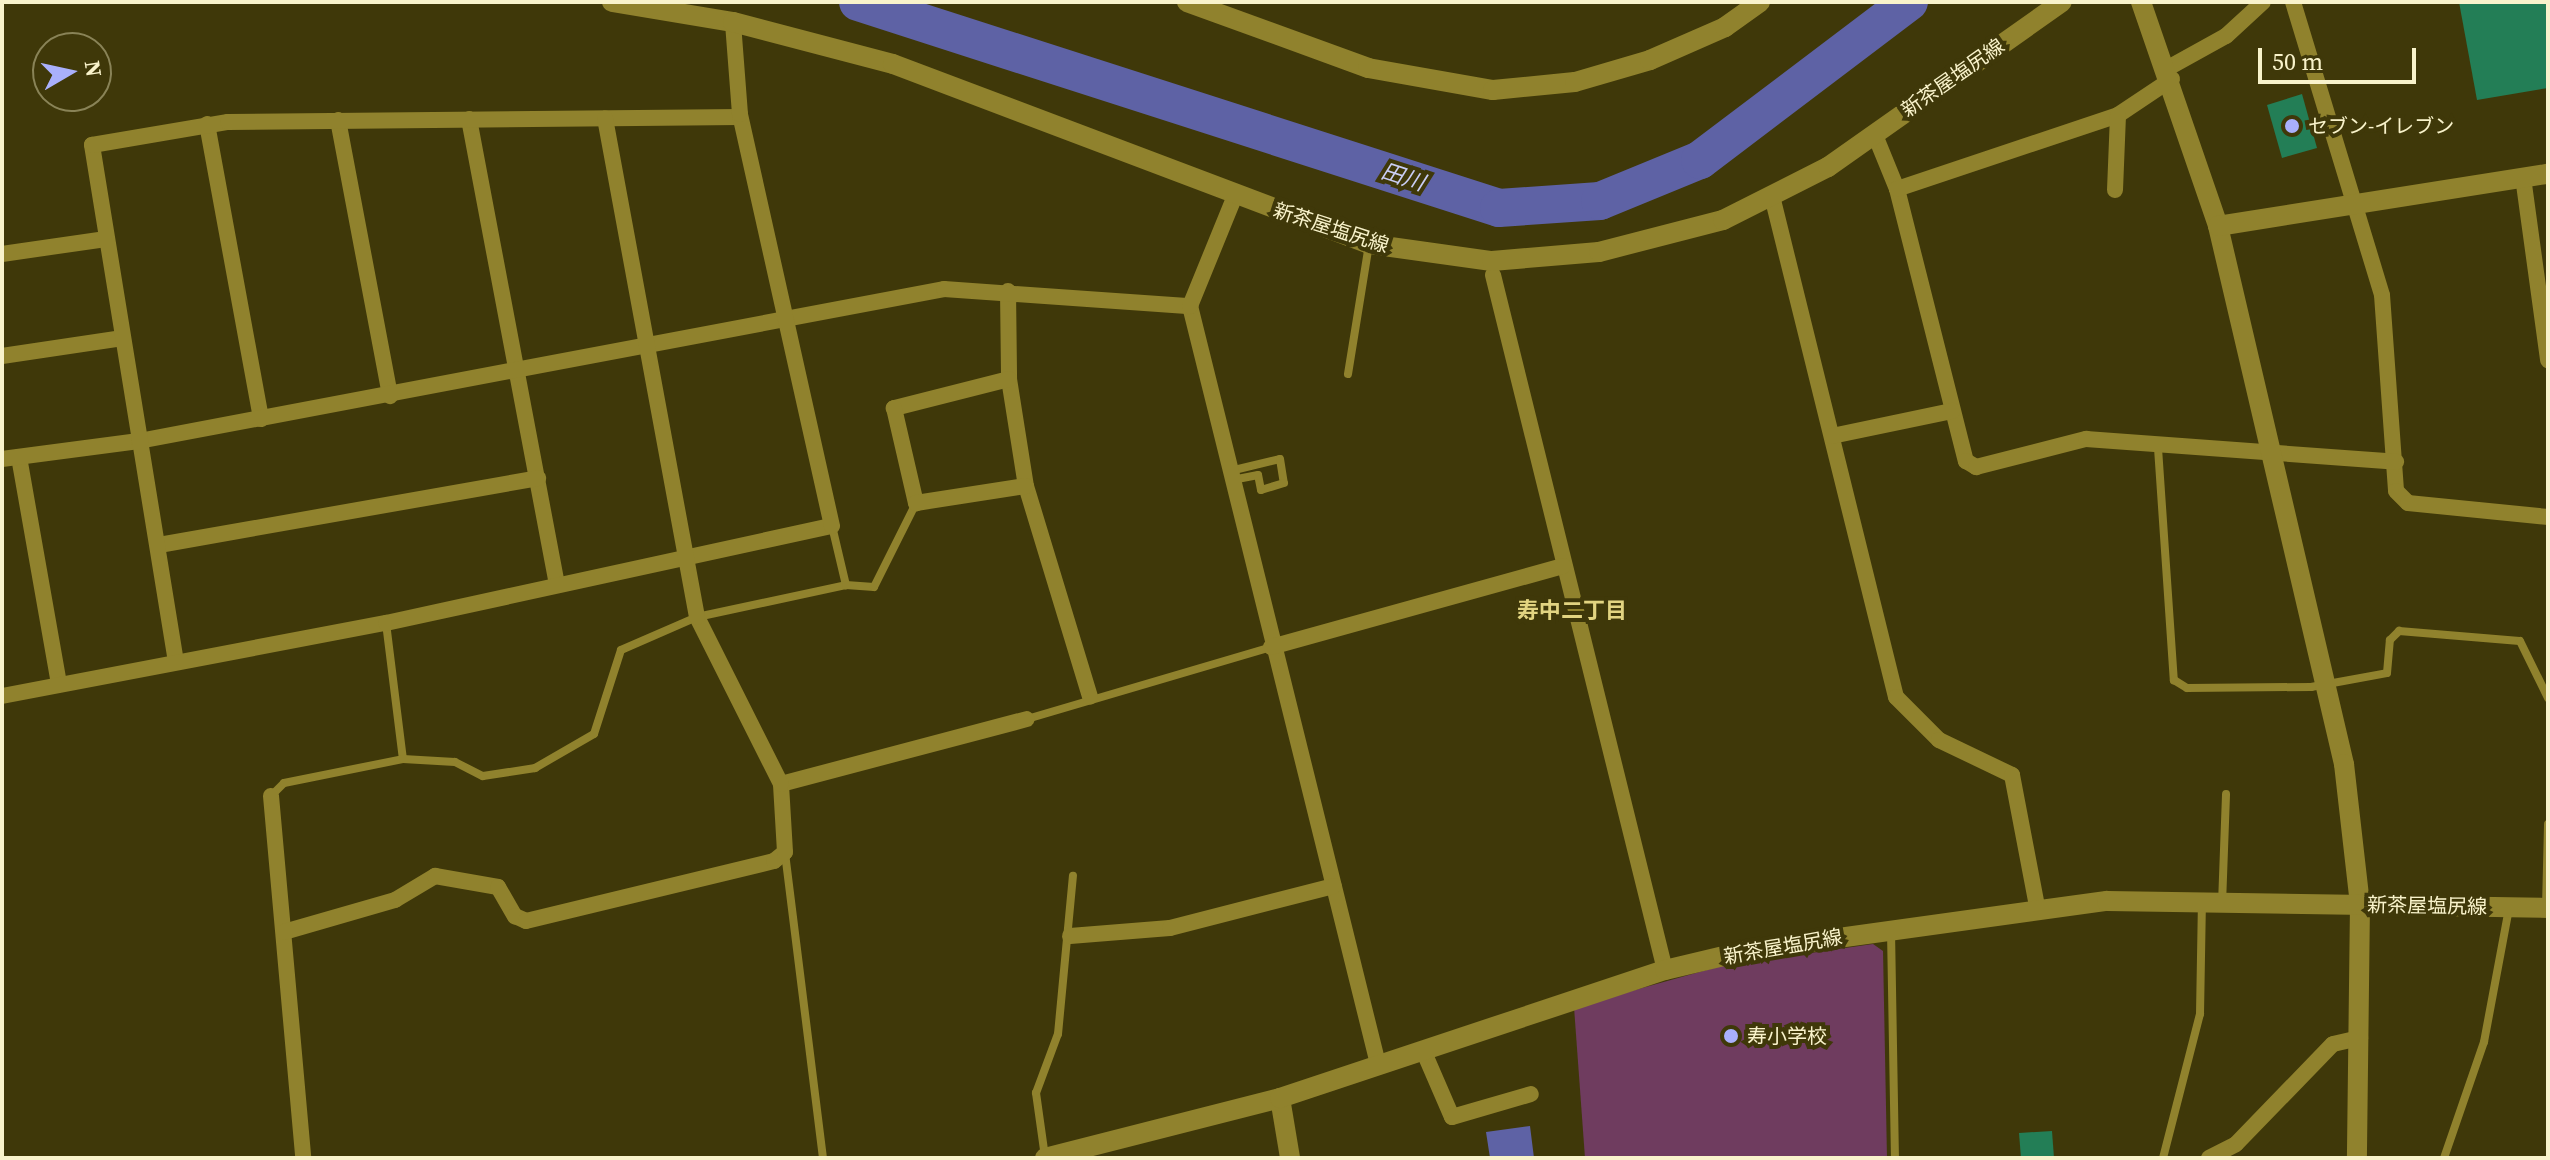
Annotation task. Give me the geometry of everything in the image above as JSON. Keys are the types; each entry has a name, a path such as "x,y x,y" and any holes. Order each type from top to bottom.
{"main road":[{"name":"新茶屋塩尻線","path":"612,2 733,22 937,79 1078,129 1235,196 1369,244 1492,261 1545,259 1653,242 1772,196 1875,135 2062,2"},
{"path":"1187,2 1368,68 1493,90 1575,82 1650,60 1725,27 1760,2"},
{"path":"2141,2 2170,74 2218,226 2344,764 2360,904 2357,1158"},
{"path":"2218,226 2548,174"},
{"name":"新茶屋塩尻線","path":"1045,1158 1280,1098 1665,970 1745,951 2037,906 2360,904 2547,908"},
{"path":"1280,1098 1290,1158"}],"street":[{"path":"1897,189 2118,115 2226,36 2263,2"},
{"path":"2293,2 2357,202 2390,339 2396,491 2408,503 2548,517"},
{"path":"2,696 386,623 832,526 740,117 733,22"},
{"path":"2115,190 2118,115"},
{"path":"176,662 92,145 207,124 740,117"},
{"path":"284,932 395,900 435,876 498,887 515,916 526,921 774,861 785,852 781,784 697,617 644,346 605,118"},
{"path":"469,119 557,585"},
{"path":"338,120 390,396"},
{"path":"207,124 261,419"},
{"path":"1875,135 1897,189 1966,461 1976,467 2086,439 2158,448 2396,462"},
{"path":"2523,177 2548,360"},
{"path":"1235,196 1190,306 1271,647 1378,1064"},
{"path":"1772,196 1896,697 1939,740 2012,775 2037,906"},
{"path":"2,254 106,239"},
{"path":"1493,275 1665,970"},
{"path":"2,459 139,441 390,396 944,289 1008,291 1190,306"},
{"path":"1008,291 1009,379 1026,486 1090,696"},
{"path":"2,356 123,338"},
{"path":"1009,379 894,408 916,503 1026,486"},
{"path":"1832,436 1952,411"},
{"path":"19,457 59,685"},
{"path":"159,545 538,478"},
{"path":"1271,647 1563,566"},
{"path":"781,784 1027,719"},
{"path":"271,796 303,1158"},
{"path":"1070,936 1170,928 1334,886"},
{"path":"2209,1158 2236,1144 2333,1044 2360,1038"},
{"path":"1423,1050 1452,1117 1531,1094"}],"lane":[{"path":"1348,374 1369,244"},
{"path":"2158,448 2174,680 2187,688 2325,686 2387,673 2390,640 2399,631 2520,641 2548,698"},
{"path":"1280,459 1284,483 1261,490 1258,475 1230,476 1280,459"},
{"path":"271,796 284,783 403,759 455,762 483,776 535,768 570,752 594,734 621,650 697,617 846,585 874,587 916,503"},
{"path":"832,526 846,585"},
{"path":"386,623 403,759"},
{"path":"1027,719 1090,696 1271,647"},
{"path":"2163,1158 2200,1014 2226,794"},
{"path":"2547,908 2548,824"},
{"path":"785,852 823,1158"},
{"path":"1045,1158 1036,1093 1058,1034 1070,936 1073,876"},
{"path":"2444,1158 2484,1042 2509,908"},
{"path":"1891,930 1895,1158"}],"shaded area":[{"name":"寿小学校","path":"1873,944 1883,951 1887,1158 1585,1158 1574,1007 1721,966"}],"water":[{"path":"1530,1126 1534,1158 1490,1158 1486,1132"}],"building":[{"path":"2459,2 2548,2 2548,88 2477,100"},
{"name":"セブン-イレブン","path":"2302,94 2317,148 2282,158 2267,105"},
{"path":"2052,1131 2054,1158 2021,1158 2019,1133"}],"waterway":[{"name":"田川","path":"858,2 1499,208 1600,201 1700,160 1909,2"}],"place":[{"name":"セブン-イレブン","path":"2292,126"},
{"name":"寿小学校","path":"1731,1036"}],"district":[{"name":"寿中二丁目","path":"1572,611"}]}
